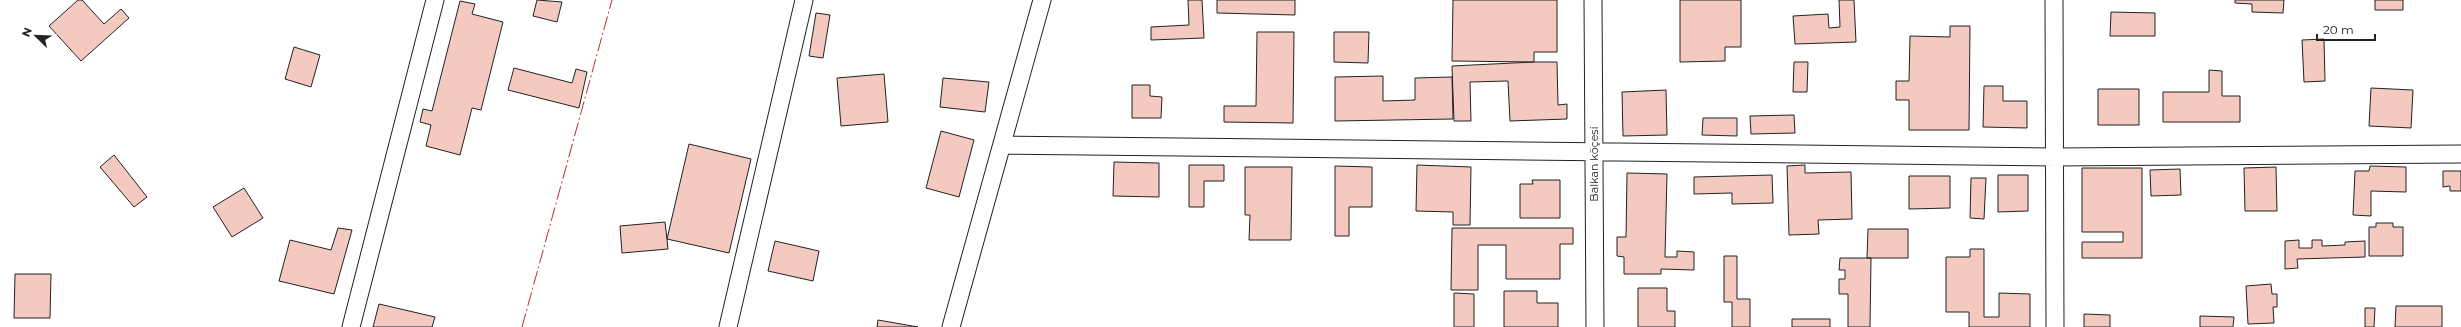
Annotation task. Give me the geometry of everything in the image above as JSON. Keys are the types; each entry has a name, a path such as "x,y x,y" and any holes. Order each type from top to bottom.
{"street":[{"path":"351,327 434,0"},
{"path":"728,327 804,0"},
{"path":"952,327 1042,0"},
{"name":"Balkan köçesi","path":"1593,0 1595,327"},
{"path":"2054,0 2055,327"},
{"path":"1003,145 2055,157 2461,154"}],"building":[{"path":"78,0 82,0 104,24 121,9 129,18 81,61 49,26"},
{"path":"537,0 562,2 557,22 533,16"},
{"path":"1188,0 1202,0 1204,38 1151,40 1151,27 1189,25"},
{"path":"1217,0 1295,0 1295,15 1217,13"},
{"path":"1453,0 1557,0 1557,52 1534,52 1534,62 1452,61"},
{"path":"1680,0 1741,0 1741,47 1725,47 1725,61 1680,62"},
{"path":"1839,0 1854,0 1856,42 1795,44 1793,16 1828,14 1829,28 1840,27"},
{"path":"2235,0 2284,0 2283,13 2252,12 2252,4 2235,3"},
{"path":"2375,0 2403,0 2403,10 2375,10"},
{"path":"460,1 475,4 472,14 503,22 481,110 472,108 460,155 426,146 431,125 420,122 423,109 432,111"},
{"path":"2111,12 2155,13 2155,36 2110,36"},
{"path":"816,13 830,15 823,58 809,56"},
{"path":"1950,26 1970,26 1969,130 1909,130 1909,100 1896,100 1896,81 1909,81 1910,36 1950,37"},
{"path":"1257,32 1294,32 1293,123 1224,122 1224,106 1256,106"},
{"path":"1334,32 1369,32 1368,63 1334,62"},
{"path":"2324,39 2325,81 2304,82 2302,40"},
{"path":"294,47 320,55 311,87 285,79"},
{"path":"1557,62 1558,105 1567,104 1567,119 1510,121 1508,81 1470,82 1471,121 1454,121 1452,66"},
{"path":"1794,62 1808,62 1807,92 1793,92"},
{"path":"514,68 572,83 576,69 587,72 579,108 508,90"},
{"path":"2209,70 2222,71 2222,96 2240,96 2240,122 2163,122 2163,92 2209,92"},
{"path":"884,74 888,122 841,126 837,78"},
{"path":"1383,76 1383,101 1415,100 1415,78 1452,77 1453,119 1335,121 1335,77"},
{"path":"943,78 989,82 985,112 940,107"},
{"path":"1132,85 1150,85 1150,96 1162,97 1161,118 1132,118"},
{"path":"1984,86 2003,86 2003,101 2027,101 2027,128 1983,127"},
{"path":"2371,88 2413,90 2411,128 2369,126"},
{"path":"2098,89 2139,89 2139,125 2098,125"},
{"path":"1666,90 1667,135 1623,136 1622,92"},
{"path":"1794,115 1795,133 1751,134 1750,116"},
{"path":"1703,118 1737,118 1737,136 1702,135"},
{"path":"941,131 974,140 959,197 926,188"},
{"path":"689,144 751,159 729,253 667,239"},
{"path":"114,155 147,197 134,207 100,167"},
{"path":"1114,162 1159,163 1159,197 1113,196"},
{"path":"1189,165 1224,165 1224,181 1204,181 1204,207 1189,207"},
{"path":"1417,165 1471,167 1470,225 1453,225 1453,212 1416,211"},
{"path":"1805,165 1805,173 1851,172 1852,219 1818,220 1819,234 1789,235 1787,166"},
{"path":"1335,166 1372,167 1372,207 1349,207 1349,236 1335,236"},
{"path":"2370,166 2406,167 2406,192 2371,191 2371,216 2353,215 2355,171 2369,171"},
{"path":"1245,167 1292,167 1291,240 1249,240 1250,215 1245,215"},
{"path":"2276,167 2277,211 2245,211 2244,168"},
{"path":"2082,168 2142,168 2142,258 2082,258 2082,242 2123,242 2123,232 2082,232"},
{"path":"2180,169 2181,195 2151,196 2150,170"},
{"path":"2443,171 2461,171 2461,191 2450,191 2450,186 2443,187"},
{"path":"1627,173 1667,174 1665,257 1677,257 1677,251 1694,252 1694,270 1661,269 1661,274 1624,274 1624,257 1617,256 1617,237 1626,237"},
{"path":"1772,175 1773,203 1732,204 1732,193 1694,194 1694,177"},
{"path":"1998,175 2028,175 2028,211 1998,212"},
{"path":"1909,176 1950,176 1950,208 1909,209"},
{"path":"1971,178 1986,178 1984,219 1970,218"},
{"path":"1532,180 1560,180 1560,218 1520,218 1520,184 1533,184"},
{"path":"244,188 263,218 232,237 213,207"},
{"path":"665,222 668,249 622,253 620,226"},
{"path":"2376,223 2393,223 2393,227 2403,227 2403,256 2369,256 2369,227 2376,227"},
{"path":"338,228 352,230 334,294 279,281 290,240 331,250"},
{"path":"1452,228 1573,228 1573,244 1560,244 1560,279 1506,279 1506,245 1478,245 1478,290 1451,290"},
{"path":"1868,229 1908,229 1908,258 1867,258"},
{"path":"2299,240 2299,248 2312,248 2312,240 2322,240 2322,246 2345,245 2345,242 2365,241 2365,257 2297,259 2298,268 2285,269 2285,241"},
{"path":"775,241 819,251 813,281 768,271"},
{"path":"1970,249 1984,249 1984,317 1999,317 1999,293 2030,294 2030,327 1969,327 1969,312 1946,312 1946,257 1970,257"},
{"path":"1724,256 1737,256 1737,299 1750,299 1750,327 1732,327 1732,302 1724,302"},
{"path":"1840,258 1871,258 1870,327 1848,327 1848,294 1839,294 1839,279 1845,279 1845,270 1839,270"},
{"path":"15,274 51,274 50,318 14,318"},
{"path":"2271,284 2272,294 2277,294 2277,307 2273,307 2274,323 2248,324 2246,286"},
{"path":"1638,288 1667,288 1667,311 1675,311 1675,327 1638,327"},
{"path":"1504,291 1537,291 1537,303 1558,303 1558,327 1504,327"},
{"path":"1454,293 1474,294 1474,327 1454,327"},
{"path":"379,304 435,317 432,327 373,327"},
{"path":"2396,306 2442,306 2442,327 2395,327"},
{"path":"2365,308 2375,308 2374,327 2365,327"},
{"path":"2084,314 2110,315 2110,327 2084,327"},
{"path":"2200,316 2234,317 2233,327 2200,327"},
{"path":"1792,319 1830,319 1830,327 1792,327"},
{"path":"878,320 918,327 877,327"}],"power":[{"path":"522,327 612,0"}]}
